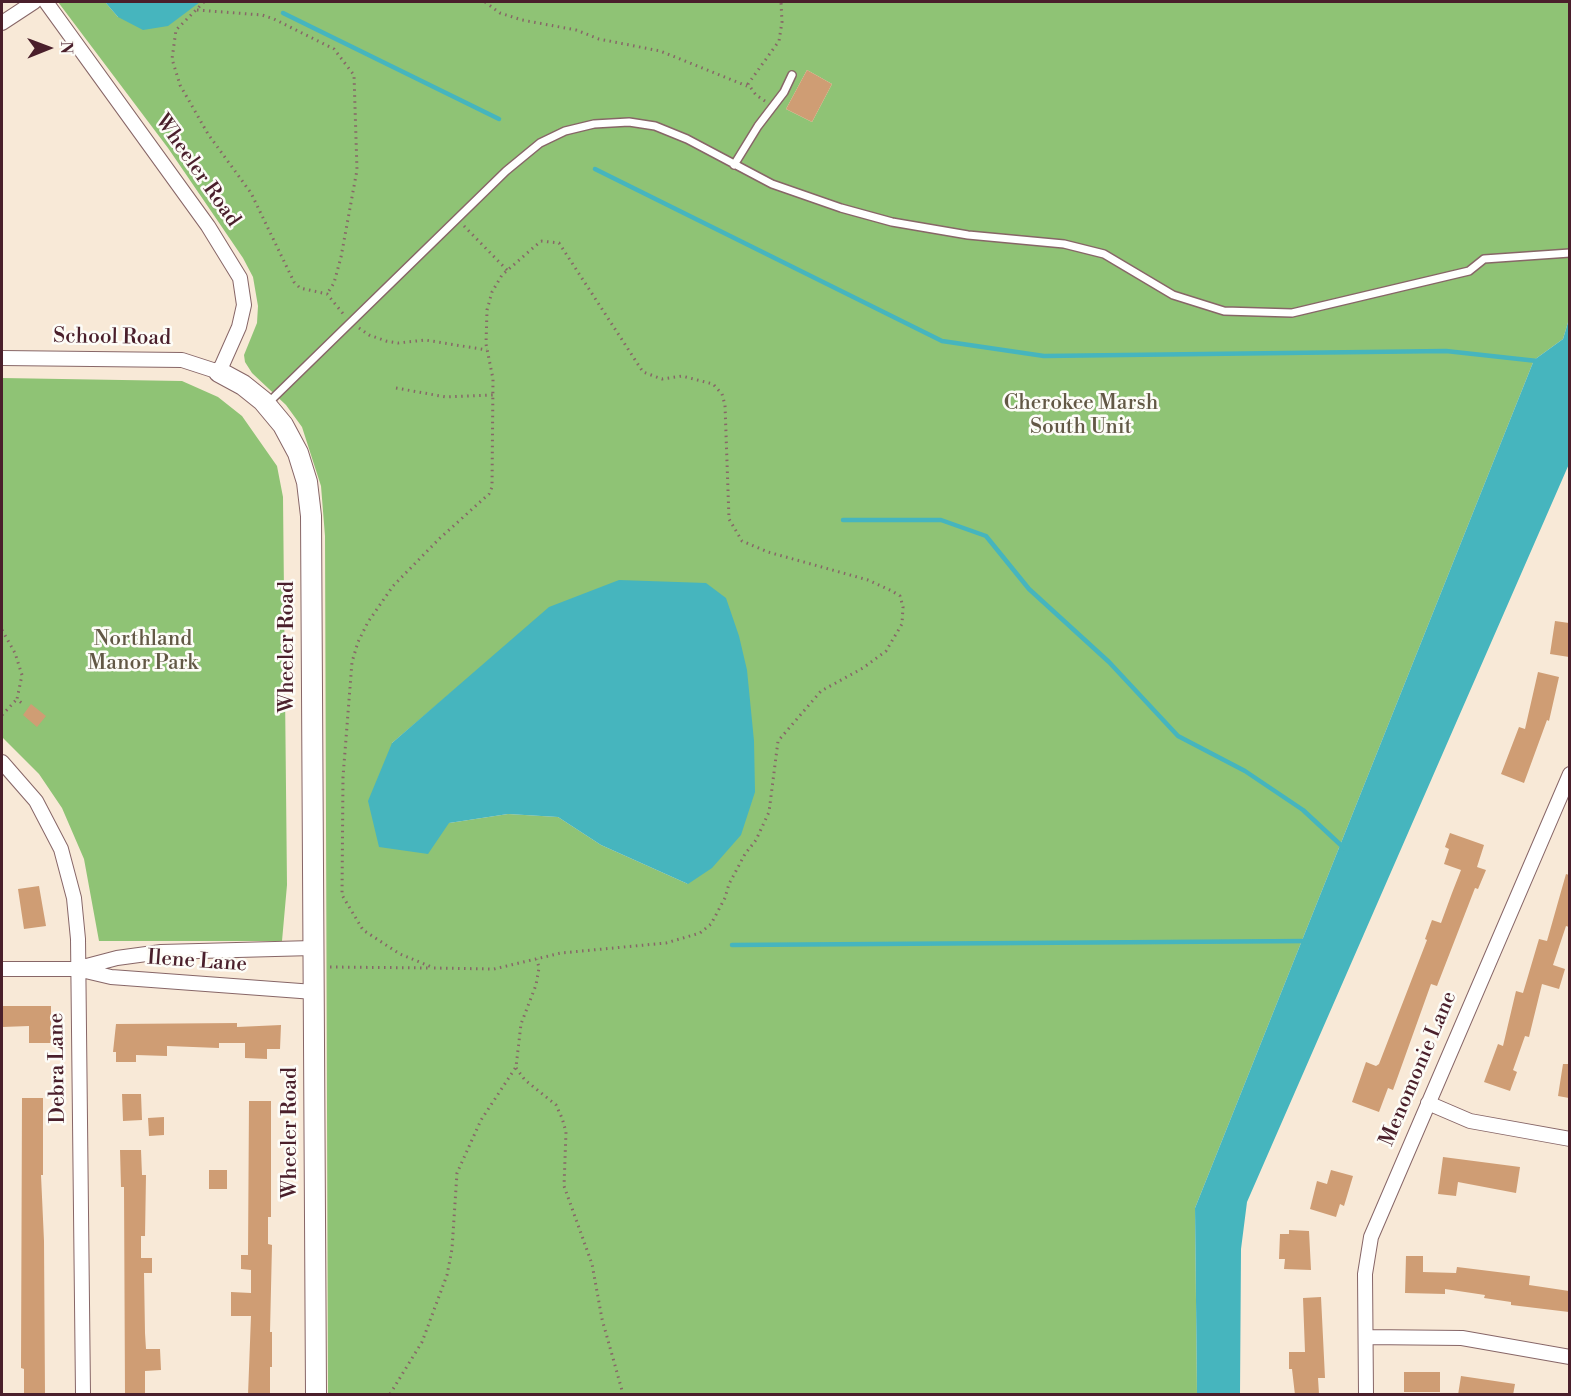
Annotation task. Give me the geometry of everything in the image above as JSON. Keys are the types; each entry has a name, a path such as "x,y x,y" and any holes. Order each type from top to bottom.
{"street":[{"path":"2,23 34,2"},
{"name":"Wheeler Road","path":"46,2 208,226 240,278 243,291 243,315 219,372 243,385 266,405 283,425 298,453 308,482 311,516 316,1395"},
{"name":"School Road","path":"2,358 182,360 219,372"},
{"name":"Debra Lane","path":"2,762 36,801 61,849 74,898 78,939 83,1395"},
{"name":"Menomonie Lane","path":"1366,1395 1365,1274 1371,1237 1569,774"},
{"name":"Ilene Lane","path":"77,969 117,958 161,952 313,948"},
{"name":"Ilene Lane","path":"2,969 77,969 111,977 314,992"},
{"path":"1428,1103 1470,1121 1569,1139"},
{"path":"1366,1337 1462,1338 1569,1357"}],"lane":[{"path":"735,165 784,92 792,75"},
{"path":"266,405 506,171 540,143 565,131 594,124 629,122 655,126 772,184 841,208 892,222 968,235 1064,244 1104,254 1173,295 1224,311 1292,313 1469,271 1484,259 1569,253"}],"path":[{"path":"204,2 176,30 172,59 180,85 208,134 251,193 294,282 300,288 327,294 352,321 369,335 386,341 398,343 425,340 487,350"},
{"path":"485,2 500,14 576,30 599,39 660,51 747,86 773,106"},
{"path":"747,86 778,41 782,22 780,2"},
{"path":"197,10 262,15 274,19 334,49 354,75 357,170 334,283 327,294"},
{"path":"457,218 507,270"},
{"path":"326,967 494,969 572,952 666,943 700,933 711,924 725,898 729,884 745,854 756,840 769,812 778,741 821,691 863,668 886,651 902,624 903,606 900,596 868,580 768,552 742,541 729,519 724,405 717,389 713,384 682,376 662,379 643,372 559,243 541,242 507,270 492,292 487,310 487,350 493,395 492,487 489,494 414,563 378,605 358,642 348,702 343,777 342,895 363,930 410,959 434,968"},
{"path":"396,388 446,398 493,395"},
{"path":"2,630 15,653 21,675 17,699 2,715"},
{"path":"17,699 24,705"},
{"path":"390,1395 422,1342 447,1275 452,1249 457,1173 481,1120 516,1067 521,1024 536,985 539,968 537,959"},
{"path":"516,1067 525,1080 556,1105 562,1118 566,1132 564,1186 590,1256 602,1319 623,1395"}],"green space":[{"name":"Cherokee Marsh South Unit","path":"58,2 105,2 118,17 200,2 1569,2 1569,319 1563,339 1534,360 1195,1208 1197,1394 328,1394 325,536 321,486 302,427 286,405 252,373 245,362 244,355 257,323 258,306 253,277 243,258 168,148","holes":["807,70 832,84 812,122 786,109","465,681 688,884 601,845 558,817 508,814 449,823 392,743"]},
{"name":"Northland Manor Park","path":"2,378 182,381 218,397 242,416 277,466 283,497 287,885 282,941 99,941 84,859 62,808 39,774 2,737"}],"water":[{"path":"105,2 200,2 168,26 143,30 118,17"},
{"path":"1569,319 1569,464 1247,1202 1241,1249 1240,1394 1197,1394 1195,1208 1534,360 1563,339"},
{"path":"619,580 706,583 726,598 739,636 747,670 754,741 755,792 741,835 712,868 688,884 601,845 558,817 508,814 449,823 428,854 379,847 368,801 392,743 549,607"}],"building":[{"path":"807,70 832,84 812,122 786,109"},
{"path":"1555,621 1569,623 1569,657 1550,654"},
{"path":"1538,672 1559,677 1549,721 1547,720 1524,783 1501,774 1519,727 1525,729"},
{"path":"31,704 46,716 37,727 23,715"},
{"path":"1450,833 1484,845 1477,867 1486,870 1478,889 1475,888 1437,986 1431,984 1393,1090 1388,1088 1379,1112 1352,1102 1366,1062 1376,1066 1379,1064 1427,940 1425,939 1432,920 1441,923 1461,870 1444,864 1449,849 1445,847"},
{"path":"1566,874 1569,875 1569,927 1566,926 1553,965 1565,969 1559,989 1542,984 1529,1037 1525,1036 1513,1070 1517,1072 1510,1091 1484,1082 1498,1044 1503,1046 1516,991 1523,993 1539,939 1547,941"},
{"path":"39,886 46,926 24,929 18,889"},
{"path":"2,1006 51,1006 51,1043 29,1043 29,1026 2,1027"},
{"path":"237,1023 237,1027 281,1025 280,1049 267,1049 267,1059 245,1058 245,1043 219,1043 219,1048 167,1046 167,1056 136,1055 136,1062 116,1062 116,1052 113,1052 116,1024"},
{"path":"1563,1064 1569,1064 1569,1098 1558,1096"},
{"path":"122,1094 141,1094 142,1120 123,1121"},
{"path":"22,1098 43,1098 43,1175 41,1175 45,1395 24,1395 24,1369 21,1368"},
{"path":"249,1101 271,1101 271,1217 268,1217 268,1244 272,1245 270,1332 272,1332 272,1367 270,1367 270,1393 267,1395 248,1395 251,1316 231,1316 231,1292 251,1293 251,1270 241,1269 241,1255 248,1255"},
{"path":"164,1117 164,1135 149,1136 148,1118"},
{"path":"120,1150 141,1150 142,1175 146,1175 145,1236 141,1236 141,1258 152,1258 152,1273 144,1273 146,1349 160,1349 161,1370 145,1371 145,1395 125,1395 124,1187 121,1187"},
{"path":"1443,1157 1520,1167 1516,1193 1458,1182 1456,1196 1438,1194"},
{"path":"209,1170 227,1170 227,1189 209,1189"},
{"path":"1331,1170 1353,1176 1344,1206 1340,1204 1336,1217 1310,1209 1317,1181 1327,1184"},
{"path":"1289,1230 1309,1231 1311,1270 1284,1269 1285,1259 1279,1259 1280,1234 1289,1234"},
{"path":"1406,1256 1423,1256 1423,1272 1456,1273 1457,1267 1530,1276 1529,1285 1569,1291 1569,1312 1511,1305 1511,1302 1484,1298 1485,1295 1445,1289 1445,1294 1405,1293"},
{"path":"1321,1297 1325,1378 1318,1378 1319,1394 1295,1395 1292,1369 1289,1369 1289,1352 1305,1352 1303,1298"},
{"path":"1404,1372 1440,1372 1440,1392 1404,1392"},
{"path":"1461,1376 1515,1384 1513,1395 1458,1395"}],"waterway":[{"path":"283,13 499,119"},
{"path":"595,169 942,341 1044,356 1446,351 1537,361"},
{"path":"843,520 941,520 986,536 1029,589 1109,662 1178,736 1245,771 1303,810 1344,848"},
{"path":"732,945 1308,941"}]}
